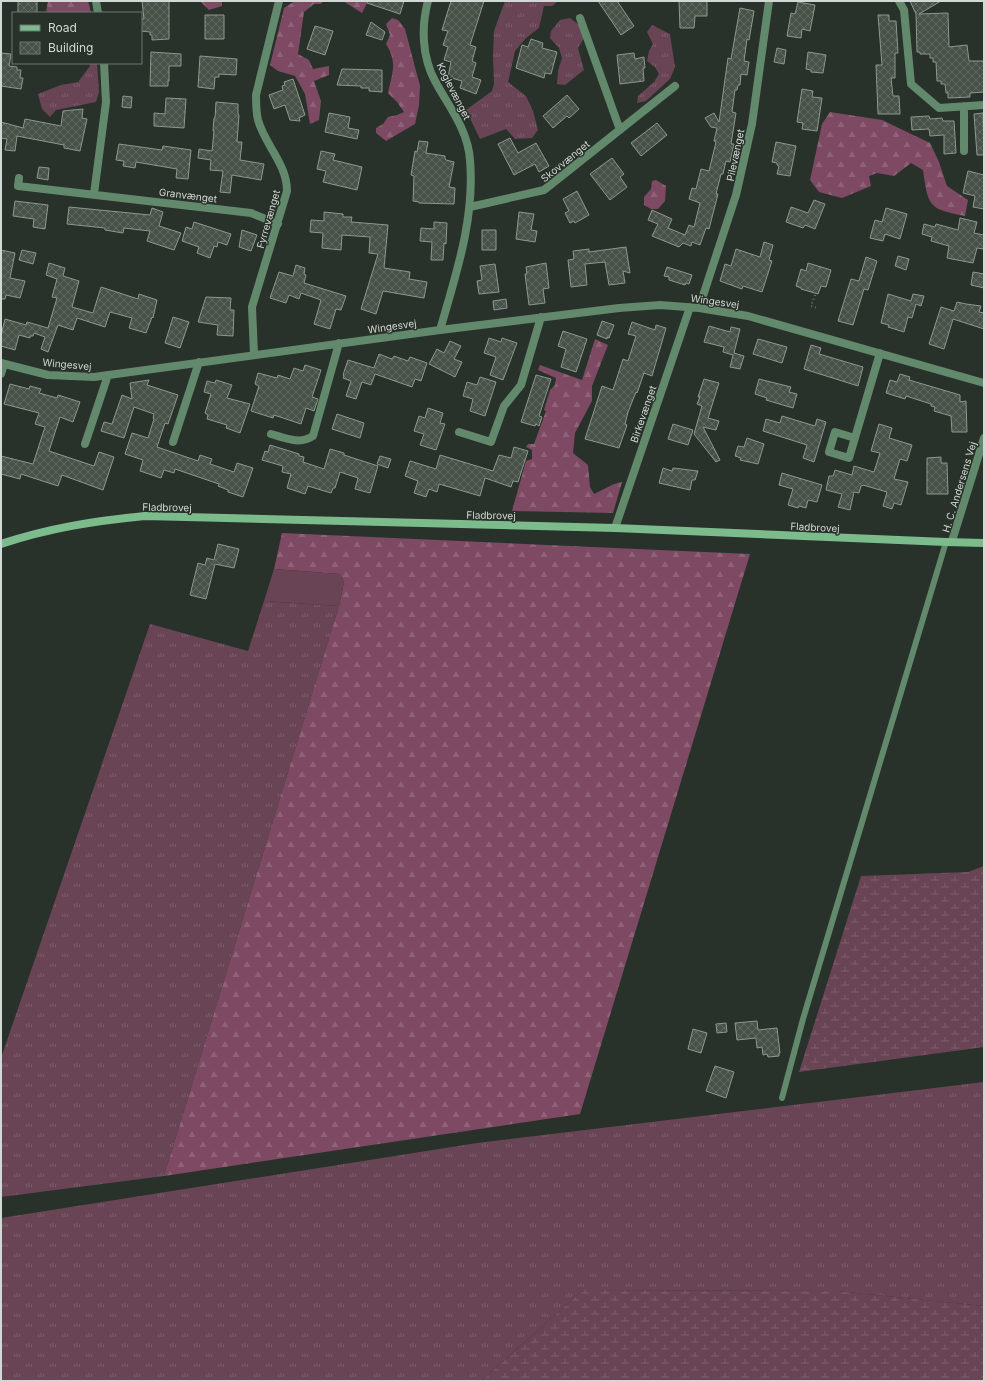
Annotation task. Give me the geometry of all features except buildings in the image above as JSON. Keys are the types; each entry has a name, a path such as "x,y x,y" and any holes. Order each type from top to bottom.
{"main road":[{"name":"Fladbrovej","path":"1,544 60,528 101,520 145,516 615,528 984,543"}],"street":[{"path":"96,1 98,12"},
{"name":"Fyrrevænget","path":"254,354 252,307 287,191 287,182 284,172 258,119 256,95 279,1"},
{"name":"Koglevænget","path":"428,1 424,14 424,43 426,54 435,80 454,111 465,136 470,160 470,206 466,238 440,330"},
{"name":"Pilevænget","path":"699,308 736,196 752,124 769,1"},
{"path":"899,1 904,10 911,84 939,108 984,105"},
{"path":"580,18 620,130"},
{"path":"94,194 106,102 104,64"},
{"name":"Skovvænget","path":"470,206 544,190 675,86"},
{"path":"964,106 964,151"},
{"name":"Granvænget","path":"19,178 18,186 251,213 278,224"},
{"name":"Wingesvej","path":"3,364 48,375 87,377 542,317 632,306 660,305 699,308 748,316 984,383"},
{"name":"Birkevænget","path":"615,528 690,307"},
{"path":"459,432 491,442 504,406 521,385 542,317"},
{"path":"271,434 301,441 313,436 339,343"},
{"path":"854,438 880,353"},
{"path":"173,442 199,362"},
{"path":"1,374 3,364"},
{"path":"85,444 108,375"},
{"name":"H. C. Andersens Vej","path":"949,542 984,438"}],"lane":[{"path":"782,1098 803,1019 949,542"}],"path":[{"path":"815,295 811,306 817,308"}],"green space":[{"path":"48,1 88,1 91,12 46,12"},
{"path":"200,1 222,1 222,6 209,10"},
{"path":"295,1 323,1 321,4 314,4 304,12 298,54 309,60 313,69 329,66 329,75 314,81 321,101 319,120 310,124 305,94 295,76 278,71 270,65 284,8"},
{"path":"343,1 368,1 362,13"},
{"path":"505,1 558,1 552,6 544,6 539,28 526,38 515,51 508,82 526,96 533,111 538,130 532,138 515,139 506,129 480,139 466,110 492,91 494,84 494,31"},
{"path":"392,18 398,20 405,29 420,86 419,105 415,124 386,141 376,133 376,128 383,124 388,117 404,112 388,93 393,63 390,51 386,44 390,35 386,24"},
{"path":"570,18 579,25 584,38 578,48 584,70 565,85 557,84 558,71 562,58 559,48 550,38 551,31 560,20"},
{"path":"652,25 670,34 675,67 670,79 646,101 637,103 638,96 654,82 659,74 655,67 647,61 649,51 653,44 647,32"},
{"path":"89,64 97,64 99,92 96,102 56,110 50,117 42,109 38,94 61,85 78,82 90,66"},
{"path":"830,112 882,120 930,143 939,162 947,186 968,200 965,216 944,211 932,204 927,192 923,170 911,163 894,176 877,173 869,176 871,186 842,198 819,192 810,180 822,124"},
{"path":"656,180 666,186 665,201 658,209 651,209 644,205 644,197 651,189 652,181"},
{"path":"595,339 608,345 592,386 592,401 575,433 573,453 588,465 590,487 594,494 614,484 622,482 613,513 512,511 526,461 532,459 532,450 526,447 528,444 534,444 546,411 544,410 550,390 555,385 556,378 538,370 540,365 582,380"},
{"path":"282,533 750,554 580,1114 164,1176 339,606 344,582 340,574 274,569"},
{"path":"274,569 340,574 344,582 339,606 264,601"},
{"path":"264,601 339,606 164,1176 1,1197 1,1058 150,624 248,651"},
{"path":"984,866 984,1047 799,1072 861,876 968,872"},
{"path":"984,1082 984,1306 837,1291 583,1290 481,1381 1,1381 1,1218 477,1143"},
{"path":"583,1290 837,1291 984,1306 984,1381 481,1381"}]}
